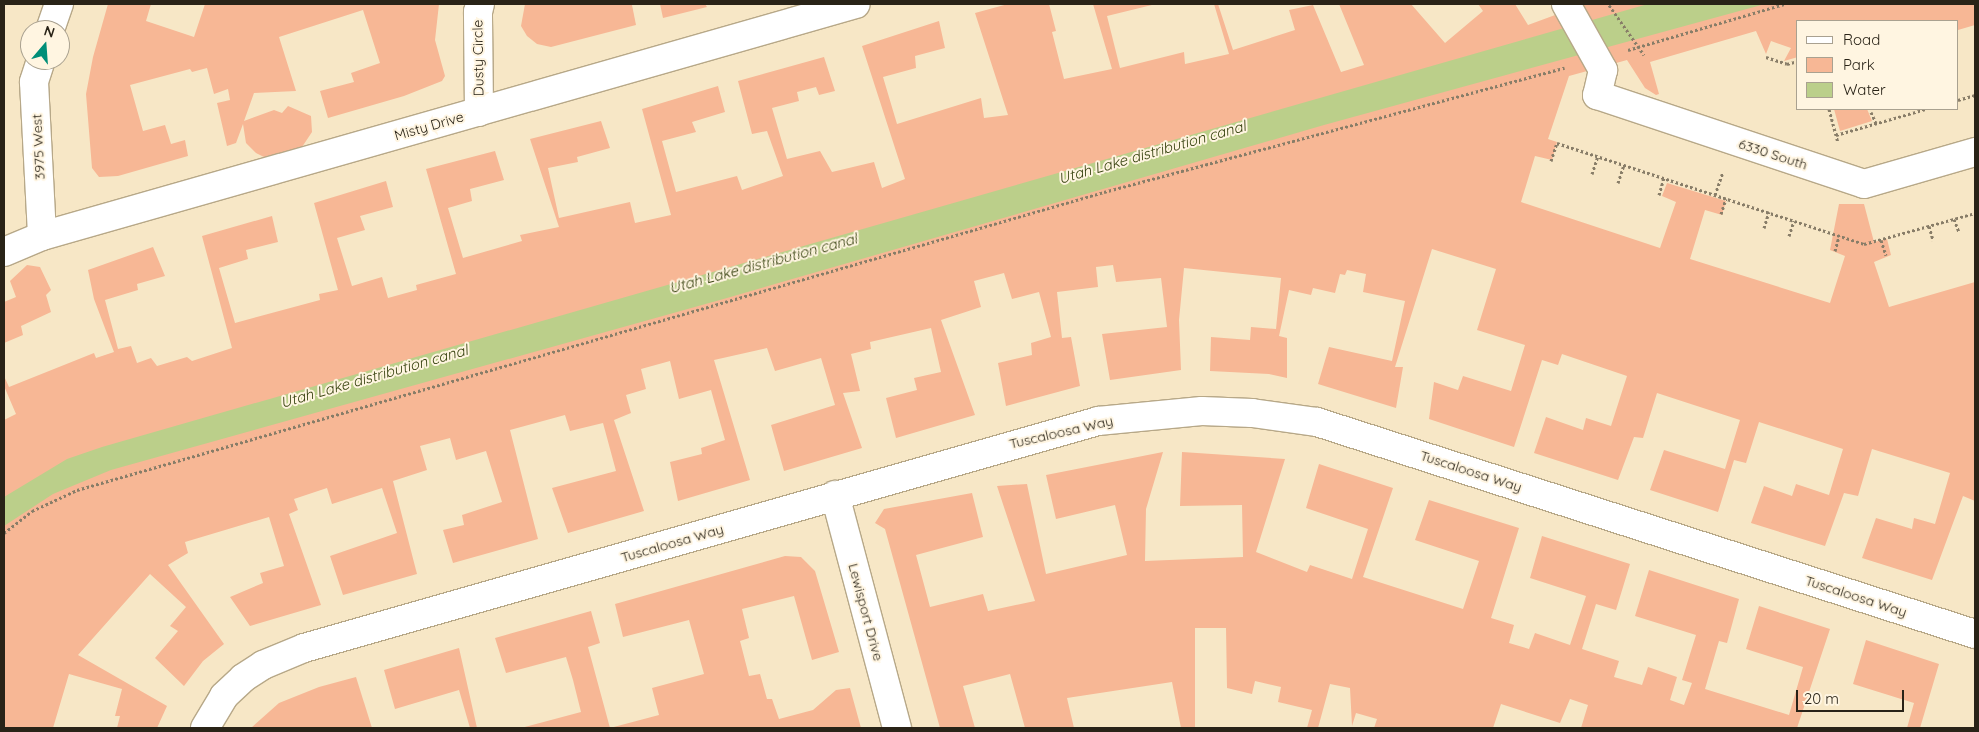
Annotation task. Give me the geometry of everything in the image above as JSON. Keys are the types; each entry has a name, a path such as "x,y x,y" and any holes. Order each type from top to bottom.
{"street":[{"path":"53,20 58,4"},
{"name":"Dusty Circle","path":"479,112 478,12 480,4"},
{"name":"Misty Drive","path":"4,252 42,236 856,4"},
{"path":"1566,4 1600,65"},
{"name":"6330 South","path":"1600,65 1597,95 1864,184 1975,152"},
{"name":"3975 West","path":"38,70 34,82 42,236"},
{"name":"Tuscaloosa Way","path":"205,728 224,696 243,678 263,665 304,648 1098,421 1202,411 1252,413 1317,422 1975,634"},
{"name":"Lewisport Drive","path":"835,496 897,728"}],"path":[{"path":"4,533 32,511 77,490 1104,192 1600,65 1638,47 1784,4"},
{"path":"1609,5 1644,55"},
{"path":"1766,58 1787,64 1796,62"},
{"path":"1959,100 1975,95"},
{"path":"1829,110 1840,148"},
{"path":"1836,135 1916,110"},
{"path":"1871,112 1876,123"},
{"path":"1551,161 1557,143 1864,244 1975,213"},
{"path":"1592,174 1598,156"},
{"path":"1618,182 1624,164"},
{"path":"1715,195 1724,170"},
{"path":"1659,195 1664,178"},
{"path":"1722,214 1726,199"},
{"path":"1764,228 1768,212"},
{"path":"1954,219 1959,232"},
{"path":"1789,236 1794,221"},
{"path":"1929,226 1933,240"},
{"path":"1835,251 1838,236"},
{"path":"1881,240 1886,255"}],"green space":[{"path":"108,4 151,4 146,21 194,37 205,4 439,4 435,40 445,76 442,81 404,96 328,118 320,91 354,82 351,73 380,63 363,10 279,37 296,91 254,93 244,121 274,110 282,113 288,106 311,116 312,132 300,150 268,159 256,153 246,143 243,124 236,143 227,146 217,103 230,100 228,89 214,94 207,68 192,72 190,69 130,85 143,131 165,125 171,144 185,140 188,156 118,176 99,177 92,168 86,94 93,57"},
{"path":"525,4 627,4 632,5 636,25 551,47 537,44 527,36 521,26"},
{"path":"660,4 705,4 707,7 663,18"},
{"path":"1008,4 1049,4 1056,31 1052,32 1064,79 1112,69 1093,4 1156,4 1107,16 1120,68 1184,52 1185,64 1229,54 1214,4 1218,4 1233,50 1295,30 1289,10 1313,5 1341,72 1364,65 1339,4 1411,4 1445,43 1483,11 1478,4 1515,4 1528,25 1585,4 1975,4 1975,25 1959,30 1959,20 1796,20 1796,58 1784,61 1791,48 1771,41 1766,54 1756,31 1650,62 1659,94 1656,95 1645,88 1627,60 1569,76 1548,139 1557,142 1552,160 1535,156 1521,202 1660,248 1676,202 1662,196 1667,183 1726,201 1722,215 1705,210 1690,259 1830,303 1845,256 1830,250 1839,204 1864,204 1874,242 1887,239 1891,255 1874,262 1889,307 1975,282 1975,501 1963,496 1932,580 1862,558 1876,518 1912,529 1914,518 1935,524 1950,473 1872,449 1858,496 1844,493 1825,546 1751,523 1764,486 1792,496 1796,484 1829,495 1843,449 1759,422 1746,463 1734,460 1718,512 1650,490 1664,450 1725,469 1740,420 1657,393 1643,438 1634,437 1618,480 1534,453 1546,417 1583,430 1586,418 1611,426 1627,376 1562,354 1558,365 1542,360 1514,447 1429,419 1434,382 1458,390 1463,376 1511,391 1525,345 1477,330 1496,269 1432,249 1395,367 1403,367 1396,408 1318,384 1329,347 1392,361 1405,301 1363,292 1366,274 1347,270 1345,275 1340,274 1335,293 1313,288 1311,295 1289,290 1279,336 1287,338 1287,378 1269,374 1210,371 1211,337 1250,340 1251,327 1276,329 1281,278 1184,268 1179,320 1181,370 1110,380 1102,334 1167,327 1161,278 1116,282 1113,265 1096,267 1098,287 1057,292 1062,338 1071,337 1080,386 1006,406 998,363 1032,355 1031,343 1051,337 1039,292 1012,299 1004,273 974,281 981,307 941,320 975,415 896,438 886,398 917,390 914,378 941,372 931,328 870,342 871,349 851,354 860,391 843,393 862,448 784,471 771,425 835,405 821,358 775,371 767,348 714,360 750,480 678,501 670,462 702,454 701,448 725,440 711,390 679,399 670,361 641,369 646,389 626,395 631,413 614,420 644,511 568,533 552,488 616,471 603,423 570,431 565,415 510,430 538,539 453,563 443,530 464,525 462,515 502,502 486,451 456,460 450,438 420,446 427,470 393,481 417,574 343,595 330,556 397,533 382,488 332,504 327,488 294,499 298,510 289,514 321,605 250,626 230,597 263,583 260,573 284,566 269,517 185,542 188,553 168,565 224,644 203,661 184,686 155,658 178,631 170,626 186,607 150,574 78,655 167,706 157,728 117,728 120,716 115,716 122,689 69,674 53,728 4,728 4,420 16,414 4,386 4,376 9,387 94,353 96,358 114,352 94,299 88,270 153,247 165,276 137,284 138,290 105,300 118,349 131,346 137,363 151,358 157,366 187,357 192,361 232,348 202,236 272,216 278,242 246,250 248,259 219,268 235,323 320,300 319,294 338,290 314,203 386,181 393,207 360,216 365,230 337,238 352,286 382,277 388,298 417,290 416,285 456,274 426,169 495,151 504,180 470,189 472,201 448,208 463,258 522,241 520,235 559,227 530,139 601,121 610,148 577,157 578,162 548,168 559,218 630,202 635,223 671,215 642,109 718,86 725,112 692,122 696,132 662,141 676,192 737,176 742,190 783,176 767,131 752,134 738,81 824,57 835,91 819,95 816,87 797,92 799,101 772,108 787,159 820,151 832,172 874,162 882,188 905,179 862,46 939,21 945,48 915,56 916,68 883,77 897,124 981,98 984,118 1008,115 975,13"},
{"path":"1834,110 1867,110 1872,121 1840,131"},
{"path":"27,265 40,267 51,290 46,295 51,312 21,326 23,335 4,343 4,302 16,297 10,281"},
{"path":"1163,452 1146,509 1145,561 1243,557 1242,505 1180,506 1182,452 1285,459 1256,552 1307,572 1310,565 1352,579 1368,529 1306,508 1319,464 1393,488 1363,577 1463,609 1479,561 1415,540 1429,500 1519,528 1491,618 1514,625 1509,643 1529,649 1535,633 1570,645 1586,596 1530,578 1542,536 1630,564 1616,610 1596,604 1582,649 1619,661 1614,677 1642,685 1648,667 1677,677 1670,700 1684,705 1692,683 1682,680 1696,635 1635,616 1649,570 1739,599 1727,643 1719,641 1705,689 1789,715 1803,667 1746,649 1759,606 1830,629 1797,728 1581,728 1588,705 1570,699 1560,723 1501,704 1493,728 1374,728 1377,719 1356,713 1352,726 1350,688 1330,684 1318,728 1307,728 1312,710 1278,702 1281,687 1255,681 1252,694 1227,688 1226,628 1195,628 1195,728 1181,728 1172,682 1067,698 1074,728 1025,728 1010,674 963,686 975,728 940,728 885,529 875,523 884,509 972,493 983,537 916,555 930,607 983,594 988,611 1035,601 997,486 1027,484 1046,574 1127,555 1115,505 1056,519 1046,475"},
{"path":"785,556 801,557 815,571 839,652 812,660 794,596 742,609 749,638 740,641 749,676 760,674 767,699 772,699 779,719 813,710 836,690 850,688 861,728 610,728 659,715 652,688 704,674 689,620 623,637 615,604"},
{"path":"591,611 600,643 588,647 610,728 521,728 581,712 573,680 566,657 506,673 495,638"},
{"path":"1866,640 1939,664 1920,728 1907,728 1914,703 1853,684"},
{"path":"459,648 477,728 470,728 459,690 395,709 384,670"},
{"path":"356,677 372,728 251,728 279,703 319,687"}],"water":[{"name":"Utah Lake distribution canal","path":"1648,4 1765,4 1324,125 727,298 111,470 53,494 4,526 4,497 67,459 102,447"}]}
